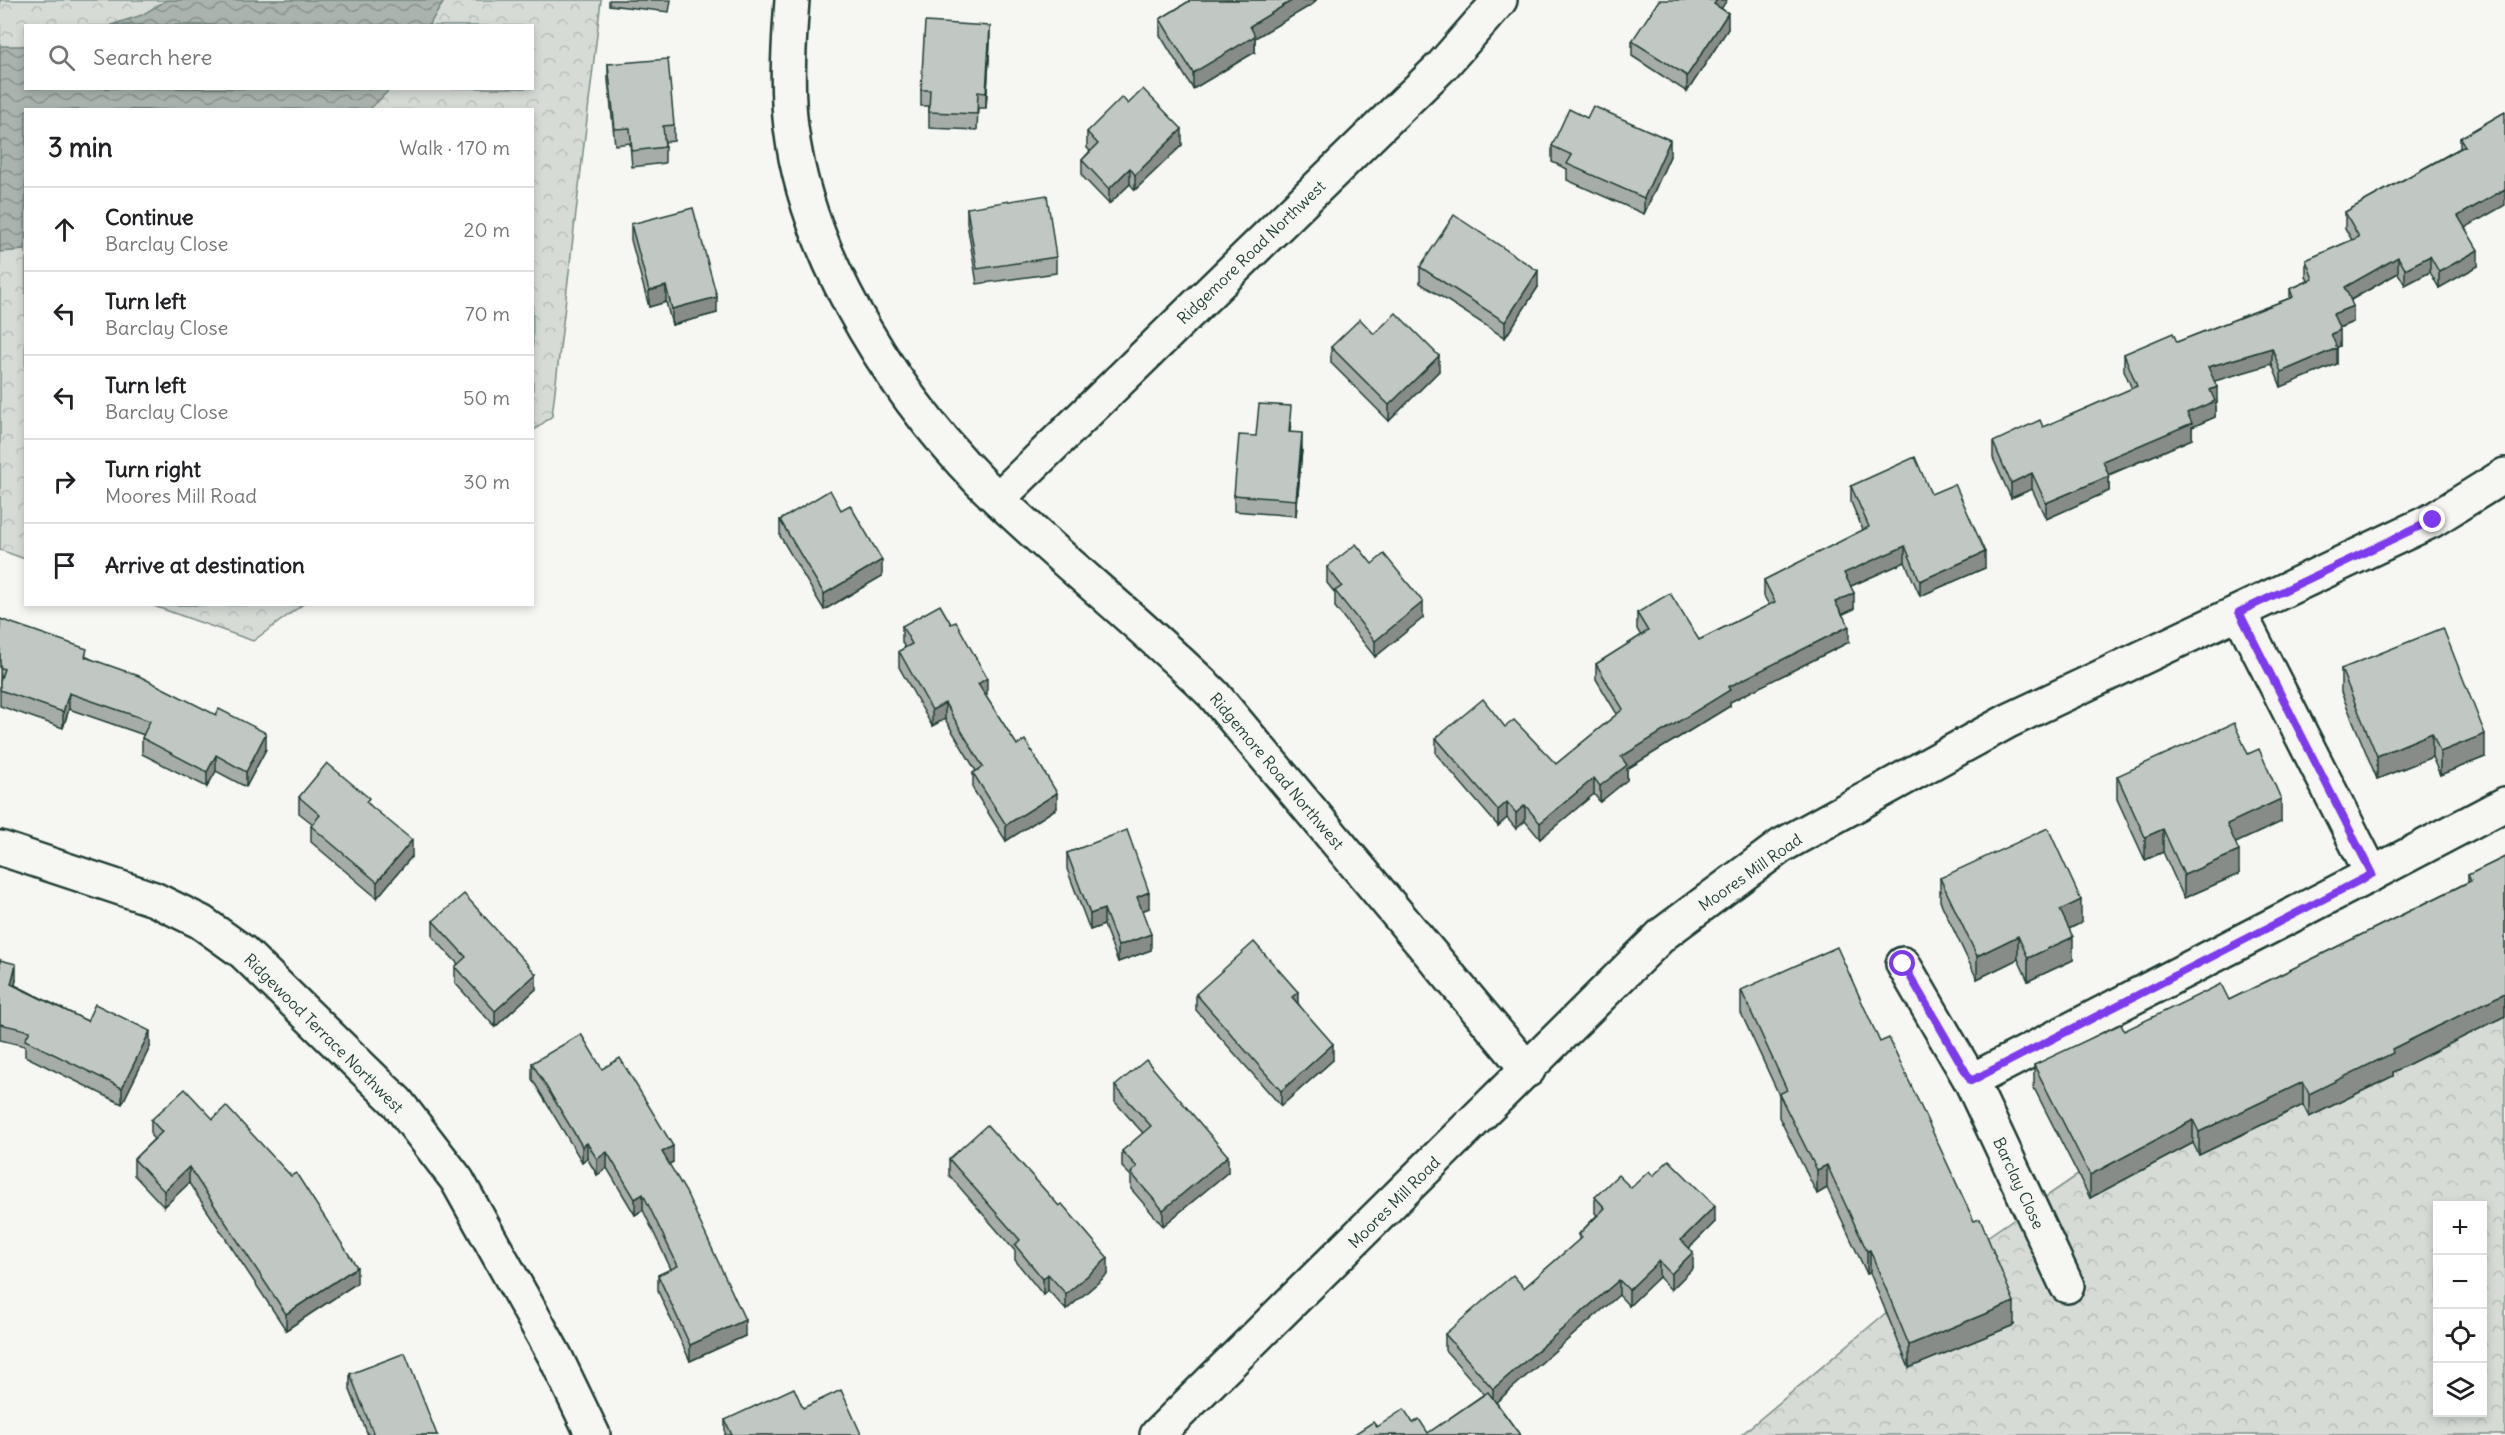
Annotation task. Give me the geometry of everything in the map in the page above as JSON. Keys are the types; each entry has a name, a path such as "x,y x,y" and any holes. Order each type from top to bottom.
{"street":[{"name":"Ridgemore Road Northwest","path":"792,0 788,57 791,127 805,195 825,253 878,352 939,435 998,499 1156,638 1214,695 1528,1070"},
{"name":"Ridgemore Road Northwest","path":"998,499 1443,65 1500,0"},
{"name":"Moores Mill Road","path":"1156,1435 1528,1070 1663,934 1781,846 2008,722 2433,520 2505,475"},
{"path":"2239,612 2372,874"},
{"path":"1971,1081 2505,804"},
{"name":"Ridgewood Terrace Northwest","path":"0,848 154,899 201,922 243,952 397,1102 458,1179 555,1356 593,1435"},
{"name":"Barclay Close","path":"1903,964 1971,1081 2067,1286"}],"green space":[{"path":"0,0 601,0 552,416 534,430 534,108 24,108 24,559 0,550"},
{"path":"154,606 301,606 253,641"},
{"path":"2505,883 2505,1435 1741,1435 1927,1278"}],"water":[{"path":"167,0 445,0 430,24 114,24 142,15"},
{"path":"0,46 24,46 24,90 389,90 371,108 24,108 24,250 0,252"}],"building":[{"path":"1191,0 1293,0 1250,26 1255,36 1193,73 1160,19"},
{"path":"1659,0 1717,0 1714,4 1728,13 1687,76 1632,41"},
{"path":"925,22 990,26 986,93 978,92 977,114 929,112 930,90 921,90"},
{"path":"668,59 674,125 663,126 665,147 632,151 630,128 615,129 608,64"},
{"path":"1143,89 1182,129 1135,175 1130,168 1109,189 1082,160 1098,144 1087,132 1122,97 1128,104"},
{"path":"1593,106 1670,140 1644,198 1567,164 1572,155 1552,146 1569,109 1587,118"},
{"path":"2505,112 2505,189 2458,216 2478,250 2439,272 2430,256 2405,269 2398,257 2345,287 2353,306 2333,314 2340,330 2331,334 2337,348 2281,372 2272,348 2208,367 2217,387 2210,390 2215,401 2187,413 2192,423 2103,461 2109,476 2046,503 2032,473 2011,483 1993,442 2040,420 2043,427 2137,386 2124,354 2173,333 2177,342 2293,297 2290,289 2313,279 2306,260 2359,237 2345,212 2465,146 2460,138"},
{"path":"1047,195 1056,257 977,269 967,208"},
{"path":"693,208 717,297 672,309 666,286 649,291 631,224"},
{"path":"1454,215 1538,271 1505,322 1420,267"},
{"path":"1396,313 1439,356 1389,405 1331,347 1360,319 1374,334"},
{"path":"1259,404 1291,406 1289,432 1302,433 1296,500 1234,495 1239,435 1256,436"},
{"path":"1915,457 1931,494 1955,484 1985,552 1920,581 1905,546 1844,573 1854,593 1835,602 1849,626 1728,687 1730,690 1621,757 1627,765 1600,786 1594,778 1540,823 1525,805 1516,813 1507,802 1498,810 1436,738 1483,699 1505,727 1514,720 1556,764 1623,709 1596,664 1648,631 1637,613 1670,593 1699,640 1775,602 1764,580 1869,527 1851,486"},
{"path":"830,490 841,510 850,505 882,560 824,594 780,520"},
{"path":"1356,544 1372,564 1384,554 1423,602 1375,641 1335,591 1342,586 1327,567"},
{"path":"940,605 951,624 956,622 987,678 978,684 1017,745 1025,740 1057,793 1006,825 973,773 983,767 945,703 932,710 899,651 912,644 902,626"},
{"path":"0,619 87,649 85,657 139,676 216,715 219,709 266,733 246,772 216,755 207,772 142,738 150,721 69,693 63,712 0,690 4,669 0,667"},
{"path":"2443,628 2485,734 2440,752 2432,733 2377,756 2341,669"},
{"path":"2234,723 2248,754 2259,749 2281,799 2227,824 2239,851 2184,875 2163,829 2145,837 2117,776"},
{"path":"327,763 369,798 366,802 412,840 377,882 311,826 320,815 299,797"},
{"path":"2048,828 2081,900 2060,910 2073,937 2028,958 2018,936 1977,956 1940,878"},
{"path":"1127,830 1149,892 1137,897 1151,934 1118,946 1104,909 1090,914 1067,853"},
{"path":"2505,857 2505,993 2392,1049 2393,1053 2309,1094 2303,1082 2199,1132 2193,1120 2090,1175 2034,1065 2121,1024 2124,1031 2221,984 2229,1000 2471,881 2468,875"},
{"path":"464,894 536,974 495,1011 455,967 466,957 433,921"},
{"path":"1254,942 1298,992 1292,997 1333,1044 1281,1091 1196,994"},
{"path":"1837,947 1880,1042 1889,1038 1974,1221 1980,1219 2014,1302 1909,1345 1870,1250 1867,1251 1827,1165 1817,1170 1779,1094 1787,1090 1741,990"},
{"path":"0,960 16,964 11,984 87,1021 95,1004 150,1031 122,1088 25,1040 30,1031 0,1024"},
{"path":"581,1034 602,1069 620,1058 673,1146 662,1152 686,1192 745,1320 690,1345 658,1275 678,1266 643,1194 635,1199 607,1152 597,1159 587,1143 582,1146 532,1063"},
{"path":"1146,1060 1228,1156 1163,1210 1131,1173 1137,1167 1122,1151 1151,1126 1115,1086"},
{"path":"185,1089 213,1119 226,1106 291,1176 296,1173 357,1267 286,1314 189,1167 164,1191 134,1159 162,1132 151,1120"},
{"path":"987,1125 1059,1206 1062,1204 1108,1258 1066,1294 1048,1274 1043,1279 1015,1245 1020,1240 949,1159"},
{"path":"1669,1160 1715,1206 1681,1240 1693,1252 1671,1274 1659,1261 1629,1290 1619,1280 1493,1389 1445,1334 1513,1275 1524,1288 1582,1237 1579,1234 1605,1208 1595,1197 1618,1175 1631,1188 1649,1171 1653,1176"},
{"path":"405,1353 437,1435 374,1435 350,1374"},
{"path":"794,1388 803,1408 841,1390 861,1434 732,1435 725,1420"},
{"path":"1488,1392 1520,1435 1353,1435 1373,1422 1377,1427 1404,1409 1413,1423 1419,1419 1428,1433"}],"route":[{"path":"1903,964 1971,1081 2372,874 2239,612 2433,520"}]}
